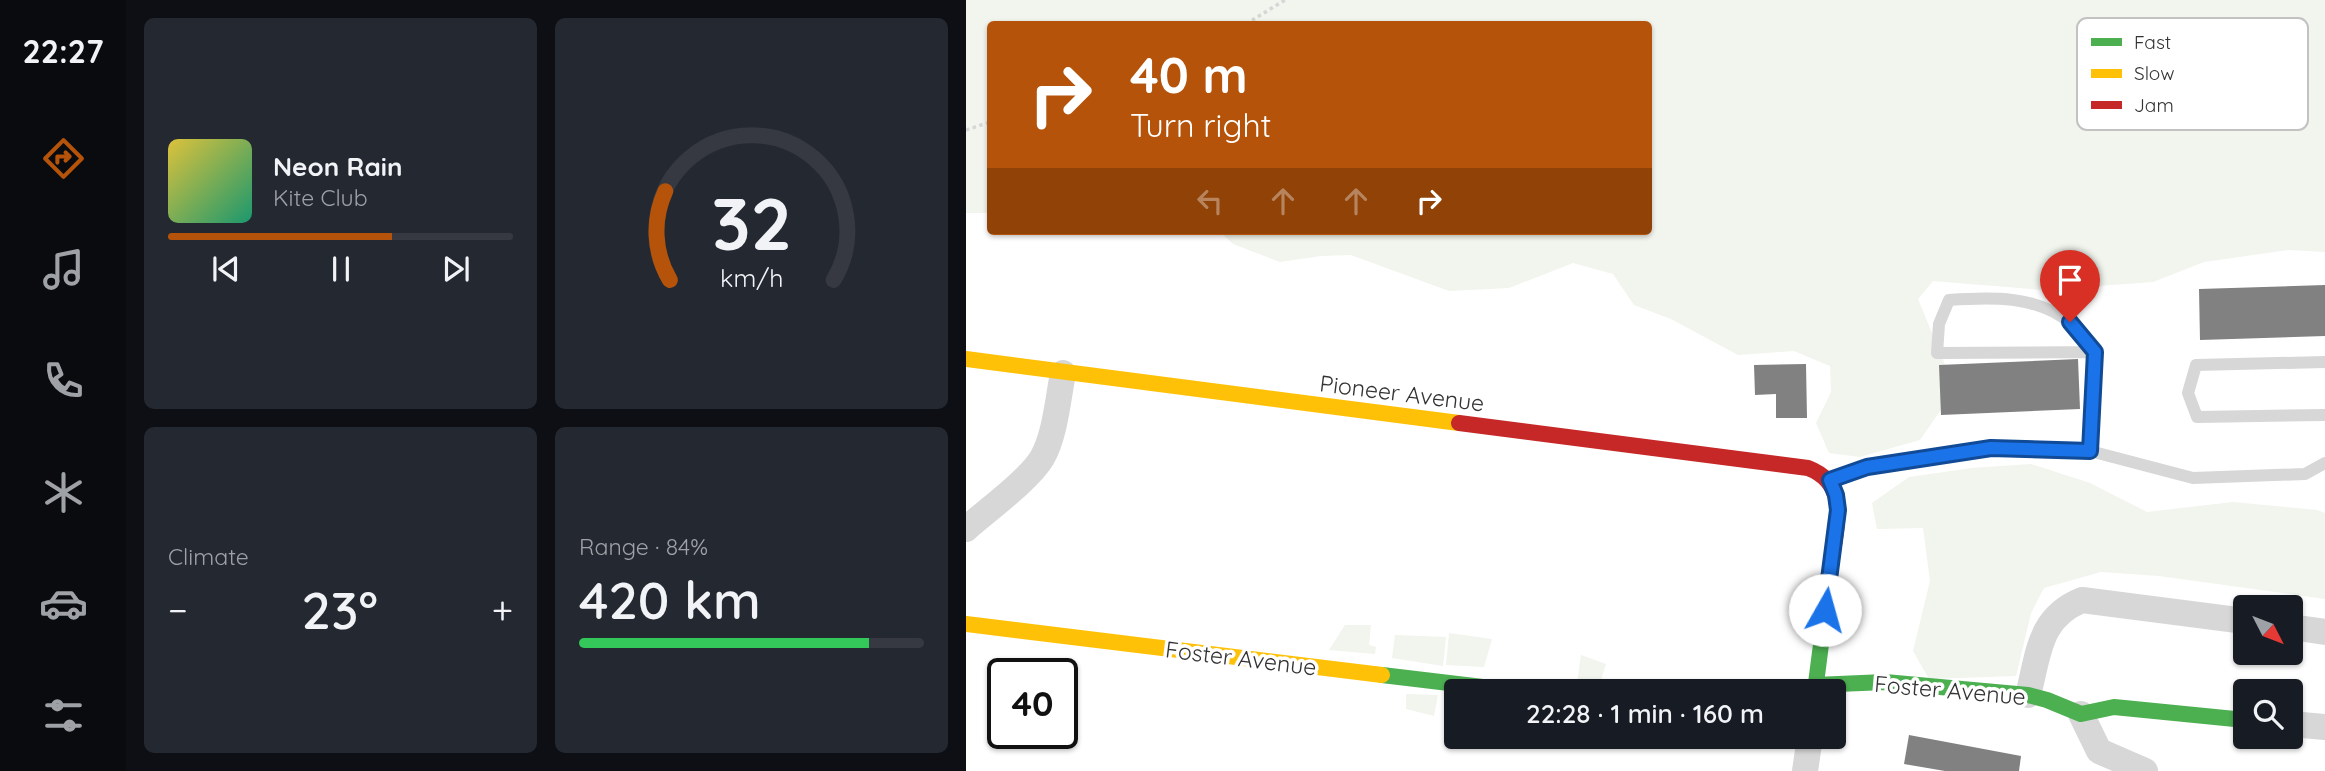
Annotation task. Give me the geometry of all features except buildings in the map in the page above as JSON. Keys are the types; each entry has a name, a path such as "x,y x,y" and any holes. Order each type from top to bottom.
{"street":[{"name":"Pioneer Avenue","path":"966,359 1799,466 1817,470 1830,480"},
{"path":"966,529 1033,470 1042,458 1049,443 1063,373"},
{"path":"1816,679 1838,510 1830,480"},
{"path":"2028,695 2045,629 2068,606 2082,600 2233,619"},
{"name":"Foster Avenue","path":"966,624 1444,682"},
{"path":"2303,629 2325,632"},
{"name":"Foster Avenue","path":"1846,685 1885,682 2028,695 2081,714"},
{"path":"2145,771 2099,751 2081,714 2114,707 2233,719"},
{"path":"2303,725 2325,727"},
{"path":"1805,771 1808,749"}],"lane":[{"path":"2090,451 2095,352 2070,322 2039,306 1990,297 1949,300 1939,324 1937,353 2095,352"},
{"path":"2325,362 2196,365 2188,393 2197,417 2325,415"},
{"path":"1830,480 1867,467 1991,448 2090,451 2193,478 2305,474 2325,463"}],"path":[{"path":"1251,21 1285,0"},
{"path":"966,130 987,123"}],"shaded area":[{"path":"966,0 2325,0 2325,252 2288,250 2204,262 2153,282 2042,290 1933,281 1918,299 1948,372 1947,401 1920,440 1860,457 1829,453 1816,423 1831,392 1830,366 1794,351 1738,355 1671,319 1634,305 1613,274 1573,263 1509,288 1449,291 1351,255 1280,262 1233,244 1223,235 1652,235 1652,21 987,21 987,213 966,213"},
{"path":"2031,464 2090,483 2147,512 2233,502 2317,510 2325,513 2325,599 2159,576 2101,572 2044,588 2031,613 2016,676 1929,679 1913,651 1930,581 1923,528 1877,529 1872,503 1909,477 1972,468"},
{"path":"1345,625 1371,625 1369,645 1376,647 1375,654 1329,650"},
{"path":"1449,633 1492,639 1484,667 1446,665"},
{"path":"1395,635 1446,637 1443,666 1392,658"},
{"path":"1581,655 1606,664 1601,679 1578,679"},
{"path":"1406,694 1438,695 1434,716 1406,709"}],"traffic: fast":[{"path":"1817,679 1832,559"},
{"path":"1382,675 1444,682"},
{"path":"1846,684 1885,682 2028,695 2081,714 2114,707 2233,719"}],"traffic: slow":[{"path":"966,359 1459,423"},
{"path":"966,624 1382,675"}],"traffic: jam":[{"path":"1459,423 1808,468 1821,475 1830,484 1835,495 1837,519 1832,559"}],"route":[{"path":"1825,610 1838,510 1830,480 1867,467 1991,448 2090,451 2095,352 2070,322"}]}
